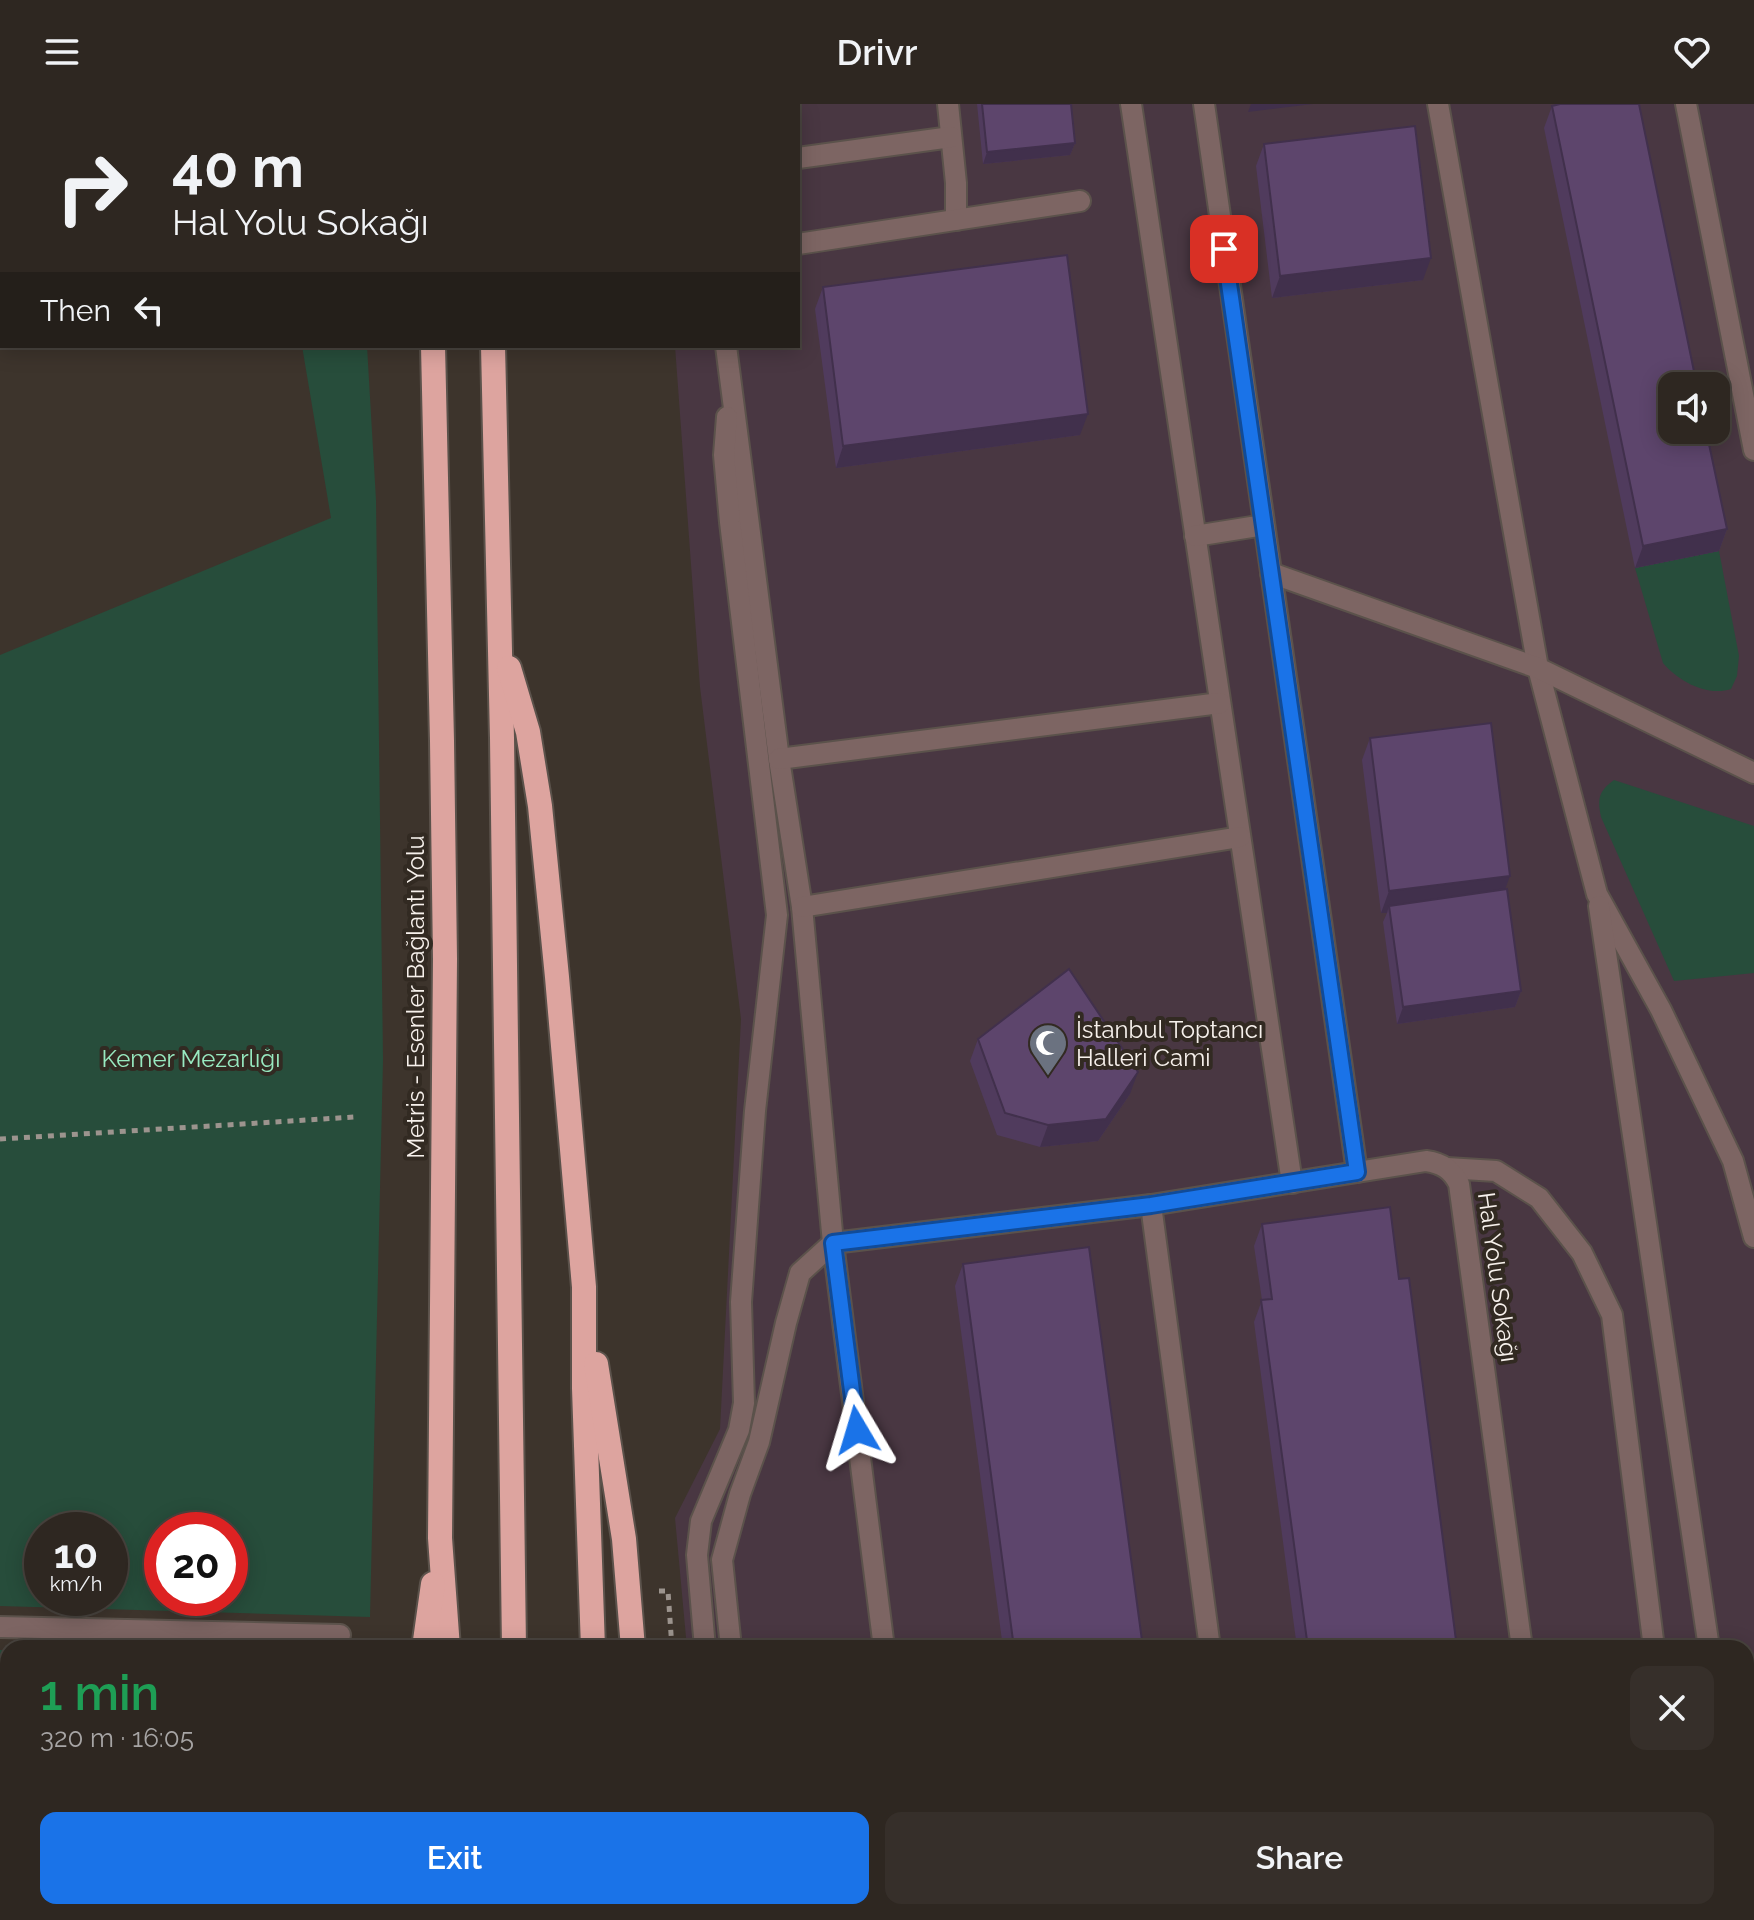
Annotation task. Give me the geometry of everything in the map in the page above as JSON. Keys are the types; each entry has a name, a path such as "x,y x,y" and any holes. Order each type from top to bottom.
{"highway":[{"name":"Metris - Esenler Bağlantı Yolu","path":"433,348 445,959 440,1538 447,1640"},
{"path":"493,348 514,1640"},
{"path":"500,636 528,732 540,806 584,1287 624,1539 632,1640"},
{"path":"584,1287 584,1388 593,1640"},
{"path":"425,1640 440,1538"}],"street":[{"path":"948,104 956,183 956,220"},
{"path":"1131,104 1292,1183"},
{"path":"1204,104 1357,1172"},
{"path":"1438,104 1538,668 1597,894 1708,1640"},
{"path":"1686,104 1754,450"},
{"path":"800,158 951,137"},
{"path":"800,244 1080,201"},
{"path":"726,348 779,759 802,907 833,1243 883,1640"},
{"path":"704,1640 698,1544 701,1521 739,1430 744,1403 742,1286 755,1111 777,915 741,626 724,455 730,381"},
{"path":"1195,536 1264,525"},
{"path":"1271,573 1538,668 1754,773"},
{"path":"779,759 1220,703"},
{"path":"802,907 1240,837"},
{"path":"1597,894 1661,1010 1733,1161 1754,1237"},
{"name":"Hal Yolu Sokağı","path":"833,1243 1151,1205 1426,1161 1447,1168 1459,1184 1521,1640"},
{"path":"1447,1168 1496,1171 1539,1198 1582,1253 1612,1315 1653,1640"},
{"path":"1151,1205 1209,1640"},
{"path":"730,1640 722,1560 740,1494 759,1442 800,1273 833,1243"},
{"path":"0,1627 340,1635"}],"path":[{"path":"0,1139 355,1117"},
{"path":"659,1591 668,1591 671,1640"}],"shaded area":[{"path":"800,104 1754,104 1754,1640 686,1640 675,1518 720,1429 741,1019 700,687 675,348 800,348"}],"green space":[{"name":"Kemer Mezarlığı","path":"302,348 367,348 376,500 383,1060 370,1617 248,1613 248,1512 144,1512 144,1610 128,1610 128,1512 24,1512 24,1607 0,1606 0,655 331,518"},
{"path":"1719,551 1739,656 1737,676 1731,689 1712,691 1685,681 1663,663 1635,568"},
{"path":"1614,780 1754,826 1754,973 1674,981 1601,817 1600,796"}],"building":[{"path":"982,104 1071,104 1075,143 987,152"},
{"path":"1639,104 1694,372 1658,372 1658,444 1709,444 1727,529 1643,546 1552,106"},
{"path":"1415,126 1431,258 1280,276 1264,144"},
{"path":"1067,255 1088,414 843,446 823,287"},
{"path":"1491,723 1510,876 1389,891 1370,738"},
{"path":"1507,889 1521,991 1403,1007 1389,906"},
{"name":"İstanbul Toptancı Halleri Cami","path":"1069,969 1138,1072 1106,1119 1048,1125 1005,1113 978,1039"},
{"path":"1390,1207 1399,1279 1409,1278 1456,1640 1307,1640 1261,1300 1272,1299 1262,1224"},
{"path":"1089,1247 1142,1640 1013,1640 963,1264"}],"place":[{"name":"İstanbul Toptancı Halleri Cami","path":"1048,1077"}],"route":[{"path":"857,1430 833,1243 1151,1205 1357,1172 1224,249"}]}
